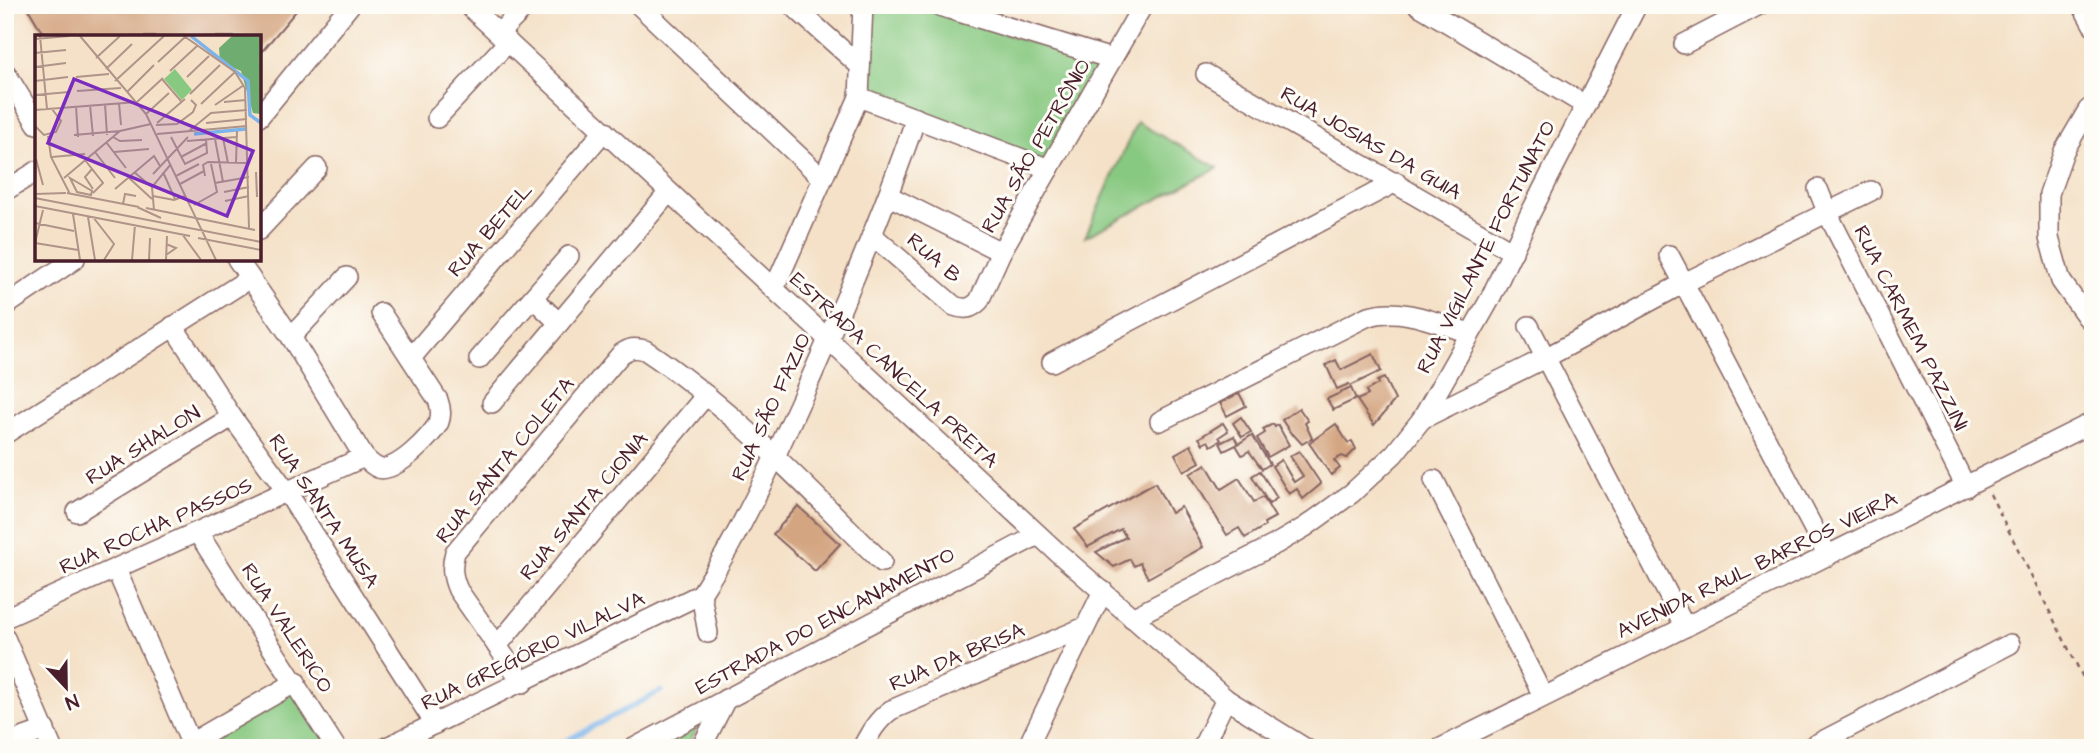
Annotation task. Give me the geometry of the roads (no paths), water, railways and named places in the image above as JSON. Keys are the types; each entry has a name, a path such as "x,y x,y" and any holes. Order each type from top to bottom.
{"street":[{"path":"261,115 350,5"},
{"name":"ESTRADA CANCELA PRETA","path":"468,5 1038,535 1226,699 1305,748"},
{"path":"437,118 527,5"},
{"path":"639,5 822,178"},
{"path":"792,5 860,66"},
{"path":"774,289 859,97 863,5"},
{"path":"936,5 1112,59"},
{"name":"RUA SÃO PETRÔNIO","path":"969,309 979,300 1001,252 1143,5"},
{"path":"1418,5 1584,105"},
{"name":"RUA VIGILANTE FORTUNATO","path":"1132,618 1305,527 1352,493 1394,454 1422,419 1489,301 1584,105 1637,5"},
{"path":"1684,44 1759,5"},
{"path":"2082,5 2093,25"},
{"path":"5,72 35,121"},
{"name":"RUA JOSIAS DA GUIA","path":"1206,74 1513,252"},
{"path":"859,97 1049,169"},
{"path":"2093,106 2064,151 2049,194 2049,238 2062,281 2093,322"},
{"name":"RUA SÃO FAZIO","path":"701,594 775,457 828,340 889,196 916,118"},
{"name":"RUA BETEL","path":"411,358 604,131"},
{"path":"261,228 317,168"},
{"path":"5,191 35,172"},
{"path":"1052,362 1396,182"},
{"name":"RUA CARMEM PAZZINI","path":"1818,189 1828,214 1974,483"},
{"path":"1422,419 1547,357 1684,283 1871,191"},
{"path":"492,403 669,192"},
{"path":"889,196 1001,252"},
{"name":"RUA B","path":"872,235 954,306 969,309"},
{"path":"1669,255 1828,556"},
{"path":"480,359 569,256"},
{"path":"5,306 72,261"},
{"path":"238,261 291,337 364,457 376,468 387,469 402,461 433,431 442,410 381,313"},
{"path":"291,337 347,277"},
{"path":"5,434 250,278"},
{"path":"533,298 559,323"},
{"path":"1160,421 1378,313 1404,313 1470,334"},
{"name":"RUA SANTA MUSA","path":"173,326 232,417 287,492 435,724"},
{"path":"1529,326 1685,627"},
{"name":"RUA SANTA COLETA","path":"523,683 458,590 452,577 455,552 621,354 635,348 645,350 706,395"},
{"path":"706,395 775,457 882,562"},
{"name":"RUA SANTA CIONIA","path":"497,646 706,395"},
{"name":"RUA SHALON","path":"77,512 232,417"},
{"name":"AVENIDA RAUL BARROS VIEIRA","path":"1441,748 1465,741 1543,696 2093,422"},
{"name":"RUA ROCHA PASSOS","path":"5,618 364,457"},
{"path":"1434,480 1543,696"},
{"name":"RUA VALERICO","path":"198,533 336,748"},
{"name":"ESTRADA DO ENCANAMENTO","path":"634,748 1038,535"},
{"path":"116,569 192,745 296,682"},
{"path":"1027,748 1103,591"},
{"path":"701,594 708,633"},
{"name":"RUA GREGÓRIO VILALVA","path":"385,748 701,594"},
{"name":"RUA DA BRISA","path":"862,748 882,716 891,710 1086,627"},
{"path":"5,638 48,739 5,744"},
{"path":"1809,748 2011,644"},
{"path":"701,748 726,699"},
{"path":"1202,748 1226,699"}],"waterway":[{"path":"552,748 661,691"}]}
